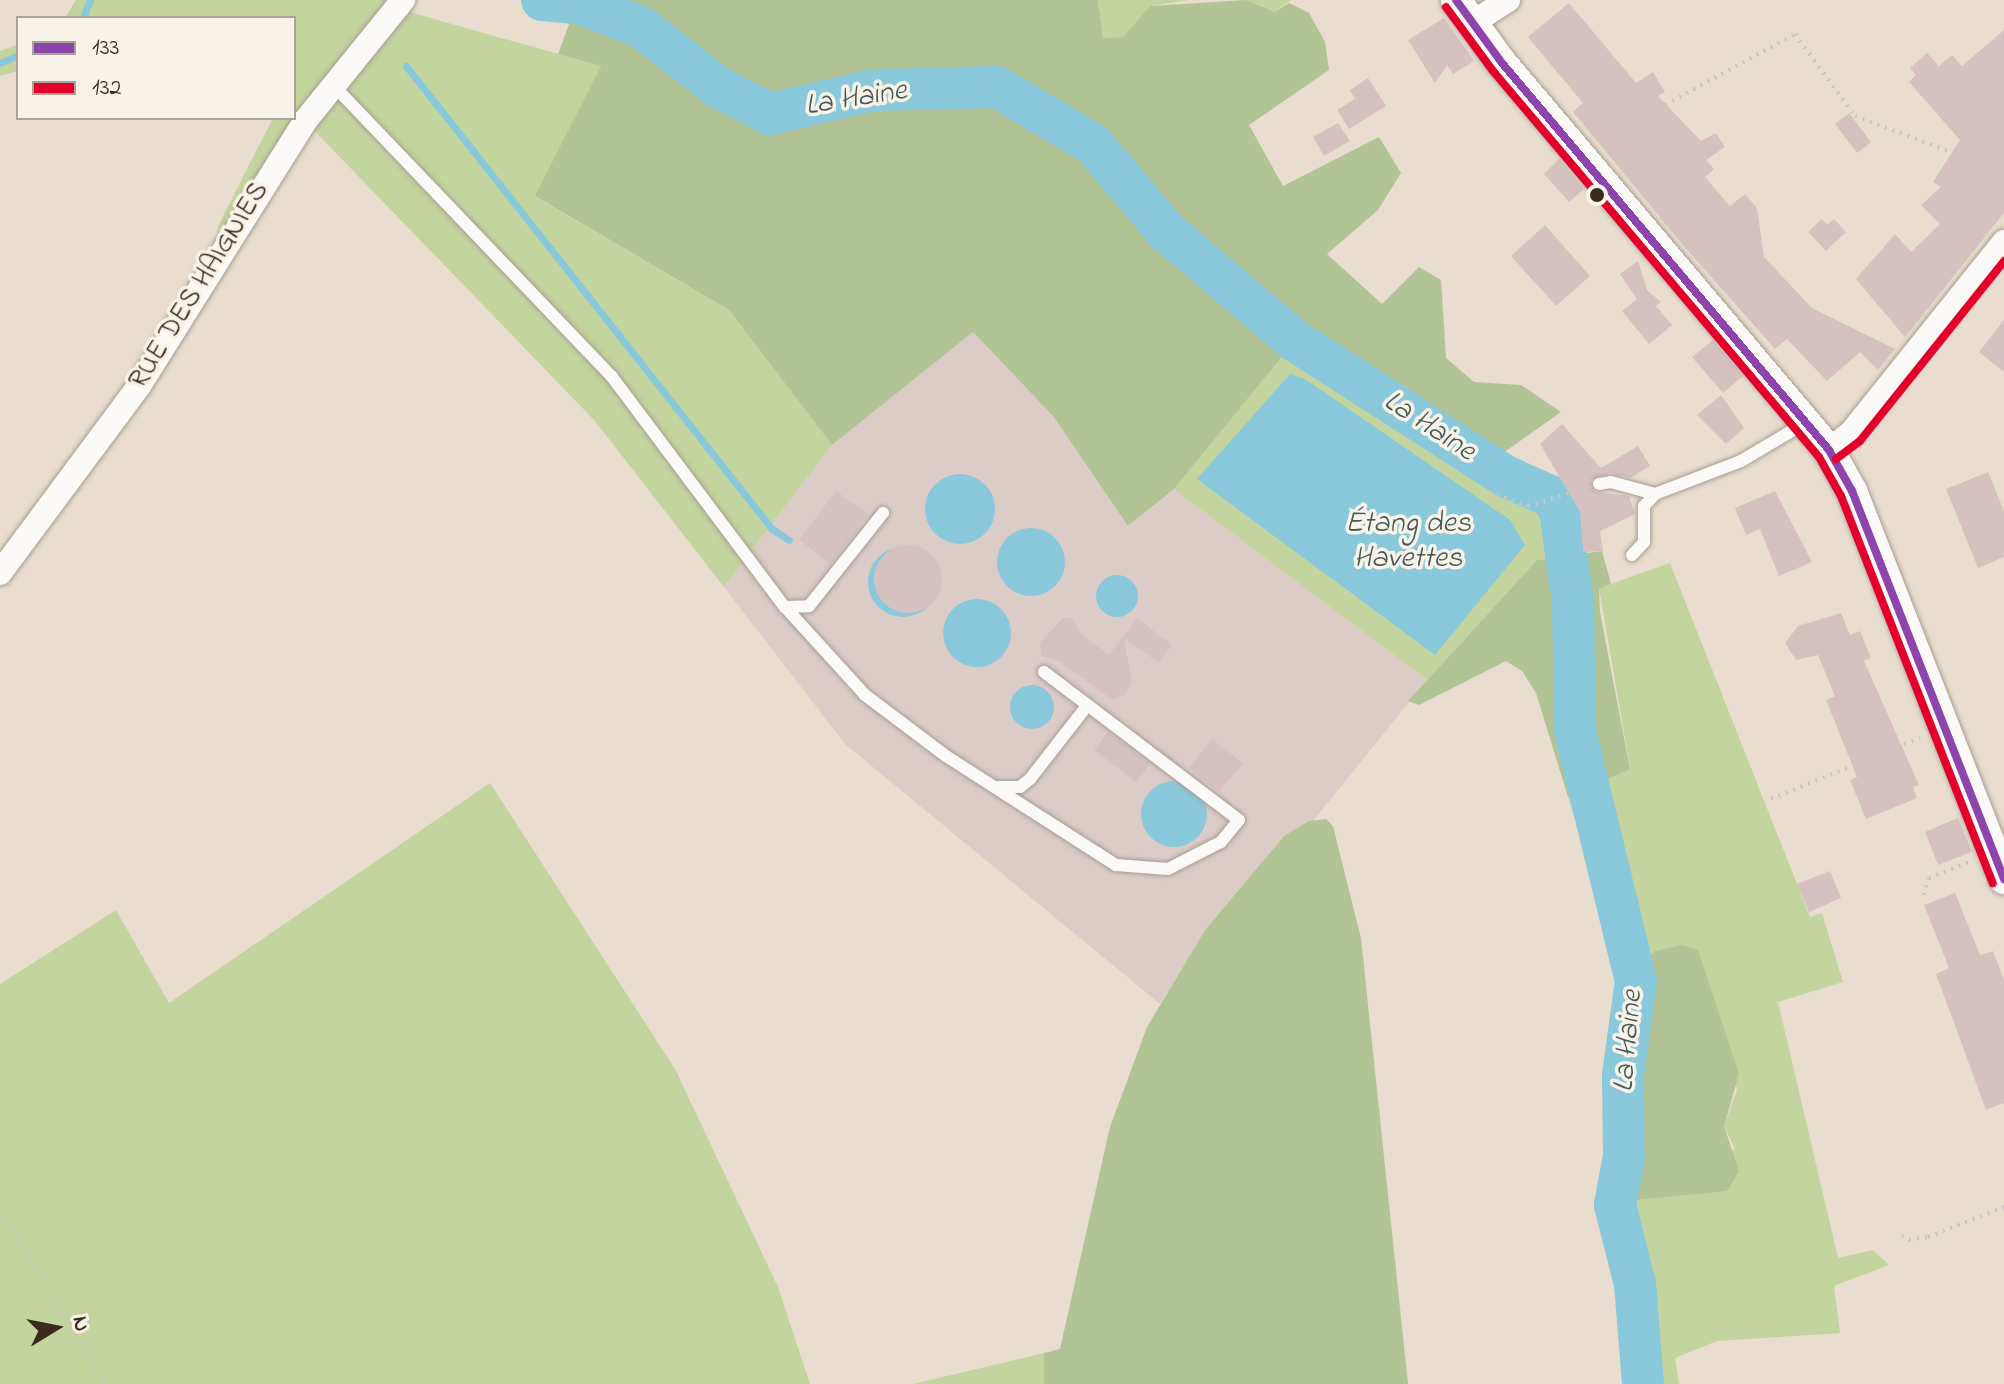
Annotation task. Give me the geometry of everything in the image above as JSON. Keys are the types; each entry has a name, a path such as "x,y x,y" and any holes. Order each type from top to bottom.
{"street":[{"name":"RUE DES HAIGNIES","path":"0,573 139,386 264,183 334,86 403,0"},
{"path":"1508,0 1464,11 1829,450 1852,491 1999,866"},
{"path":"1829,450 1851,433 2004,242"}],"lane":[{"path":"334,86 612,377 785,607 865,695 993,787 1116,865 1168,869 1221,842 1239,820 1086,707 1044,672"},
{"path":"1632,555 1644,542 1644,506 1655,494 1741,461 1807,421"},
{"path":"1599,484 1611,482 1655,494"},
{"path":"785,607 809,606 883,513"},
{"path":"993,787 1020,787 1030,779 1086,707"}],"path":[{"path":"1581,153 1628,122 1795,34 1855,116 2004,172"},
{"path":"1489,492 1528,506 1599,484"},
{"path":"1771,799 1945,728"},
{"path":"1924,895 1929,878 1999,866"},
{"path":"1902,1235 1909,1240 1928,1237 2004,1207"},
{"path":"0,1210 105,1384"}],"shaded area":[{"path":"973,332 1053,416 1128,526 1174,489 1427,680 1313,821 1284,836 1205,930 1160,1004 845,744 724,587 832,445"}],"green space":[{"path":"76,0 396,0 213,252 219,224 272,120 296,120 296,16 66,16"},
{"path":"578,0 1098,0 1103,38 1123,37 1150,6 1246,0 1275,12 1289,3 1309,13 1325,42 1329,70 1249,125 1283,186 1379,137 1401,173 1378,210 1327,254 1382,304 1419,267 1441,280 1446,358 1474,382 1521,385 1561,412 1506,451 1470,454 1461,464 1285,353 1174,489 1128,526 1053,416 973,332 832,445 729,310 535,196 601,66 558,54"},
{"path":"1098,0 1189,0 1150,6 1123,37 1103,38"},
{"path":"1246,0 1291,0 1275,12"},
{"path":"395,8 601,66 536,197 729,310 832,445 724,587 595,421 305,121"},
{"path":"16,46 16,72 0,76 0,51"},
{"name":"Étang des Havettes","path":"1285,353 1460,464 1470,454 1506,451 1545,507 1558,555 1537,560 1427,680 1174,489"},
{"path":"1602,551 1611,584 1599,589 1600,612 1630,769 1568,797 1536,693 1522,671 1506,661 1419,705 1408,701 1537,560"},
{"path":"1670,563 1810,917 1822,913 1843,982 1778,1002 1838,1258 1873,1250 1889,1265 1834,1286 1840,1333 1717,1341 1675,1358 1679,1384 1629,1384 1623,1269 1605,1195 1623,995 1610,932 1568,797 1630,768 1599,588","holes":["1681,945 1737,1090 1724,1126 1735,1149 1625,1201 1644,963 1654,951"]},
{"path":"490,783 675,1069 778,1287 810,1384 0,1384 0,984 116,910 169,1003"},
{"path":"1326,819 1333,826 1361,938 1408,1384 1044,1384 1044,1353 1060,1349 1110,1127 1147,1027 1205,930 1284,836 1309,821"},
{"path":"1681,945 1698,950 1739,1074 1724,1126 1739,1171 1727,1191 1624,1201 1628,1074 1644,963 1654,951"},
{"path":"1044,1353 1044,1384 913,1384"}],"water":[{"name":"Étang des Havettes","path":"1290,374 1305,379 1510,520 1525,545 1435,655 1197,479"},
{"path":"967,474 989,489 995,509 993,523 985,534 974,542 953,544 935,534 927,523 925,502 935,484 946,476"},
{"path":"1031,528 1055,538 1065,562 1055,586 1031,596 1007,586 997,562 1007,538"},
{"path":"903,547 922,553 932,563 938,582 932,601 922,611 903,617 884,611 874,601 868,582 874,563 884,553"},
{"path":"1117,575 1132,581 1138,596 1132,611 1117,617 1102,611 1096,596 1102,581"},
{"path":"984,599 1005,614 1011,633 1009,646 1001,657 984,667 970,667 953,657 945,646 943,626 953,609 964,601"},
{"path":"1032,685 1048,691 1054,707 1048,723 1032,729 1016,723 1010,707 1016,691"},
{"path":"1174,781 1187,784 1197,791 1204,801 1207,814 1204,827 1197,837 1187,844 1174,847 1161,844 1151,837 1144,827 1141,814 1144,801 1151,791 1161,784"}],"building":[{"path":"1569,3 1636,83 1653,72 1665,92 1658,96 1701,141 1716,133 1725,147 1706,160 1714,169 1705,177 1730,206 1745,194 1757,208 1764,257 1812,308 1895,349 1878,370 1860,352 1827,381 1787,339 1775,349 1682,244 1573,112 1583,103 1528,37"},
{"path":"1444,18 1474,61 1453,74 1447,65 1435,83 1408,40"},
{"path":"2004,30 2004,213 1905,337 1856,279 1895,234 1911,252 1940,224 1921,205 1941,187 1933,182 1960,140 1909,82 1916,75 1910,68 1927,53 1939,66 1952,55 1962,66"},
{"path":"1368,78 1386,106 1349,129 1337,110 1355,99 1350,90"},
{"path":"1849,113 1871,142 1857,153 1835,124"},
{"path":"1338,123 1350,141 1324,156 1313,137"},
{"path":"1559,159 1584,189 1569,202 1544,174"},
{"path":"1822,219 1827,225 1834,219 1846,232 1826,251 1808,232"},
{"path":"1545,225 1590,276 1556,306 1511,256"},
{"path":"1638,261 1647,290 1661,302 1656,306 1672,325 1649,344 1622,311 1637,299 1620,274"},
{"path":"2004,320 2004,372 1979,352"},
{"path":"1713,340 1743,376 1723,393 1692,357"},
{"path":"1721,395 1744,428 1726,444 1697,415"},
{"path":"1562,424 1601,468 1638,446 1650,466 1630,478 1610,473 1591,480 1595,492 1629,496 1635,514 1600,531 1603,551 1583,552 1580,512 1540,444"},
{"path":"1988,472 2004,511 2004,557 1978,568 1946,489"},
{"path":"836,491 868,514 831,564 799,540"},
{"path":"1775,491 1812,562 1779,576 1760,529 1746,535 1735,508"},
{"path":"901,545 915,545 927,550 937,560 942,579 937,598 927,608 915,613 901,613 889,608 879,598 874,586 874,572 879,560 889,550"},
{"path":"1841,613 1850,635 1860,631 1871,658 1864,661 1919,785 1913,787 1917,798 1866,819 1850,780 1857,777 1826,700 1835,696 1818,655 1796,660 1785,643 1798,626"},
{"path":"1064,617 1073,619 1079,632 1109,655 1137,618 1172,645 1159,663 1124,638 1132,683 1126,694 1113,700 1057,660 1041,656 1040,643"},
{"path":"1108,732 1150,764 1136,782 1094,750"},
{"path":"1212,739 1243,763 1219,792 1189,768"},
{"path":"1958,818 1972,852 1938,865 1925,832"},
{"path":"1830,871 1841,898 1809,912 1797,884"},
{"path":"1955,893 1980,955 1993,951 2004,980 2004,1103 1986,1110 1936,974 1949,968 1924,905"}],"waterway":[{"path":"84,16 90,0"},
{"name":"La Haine","path":"542,0 579,3 641,27 718,87 770,114 873,90 997,87 1093,144 1166,231 1294,340 1505,476 1550,496 1560,510 1573,603 1575,731 1636,981 1623,1075 1624,1156 1615,1205 1635,1284 1643,1384"},
{"path":"0,63 16,56"},
{"path":"406,66 772,529 789,540"}],"transit line":[{"name":"133","path":"1456,0 1502,63 1829,450 1852,491 2004,879"},
{"name":"132","path":"1446,7 1493,71 1819,457 1841,496 1993,883"},
{"name":"132","path":"1836,459 1860,441 2004,261"}]}
